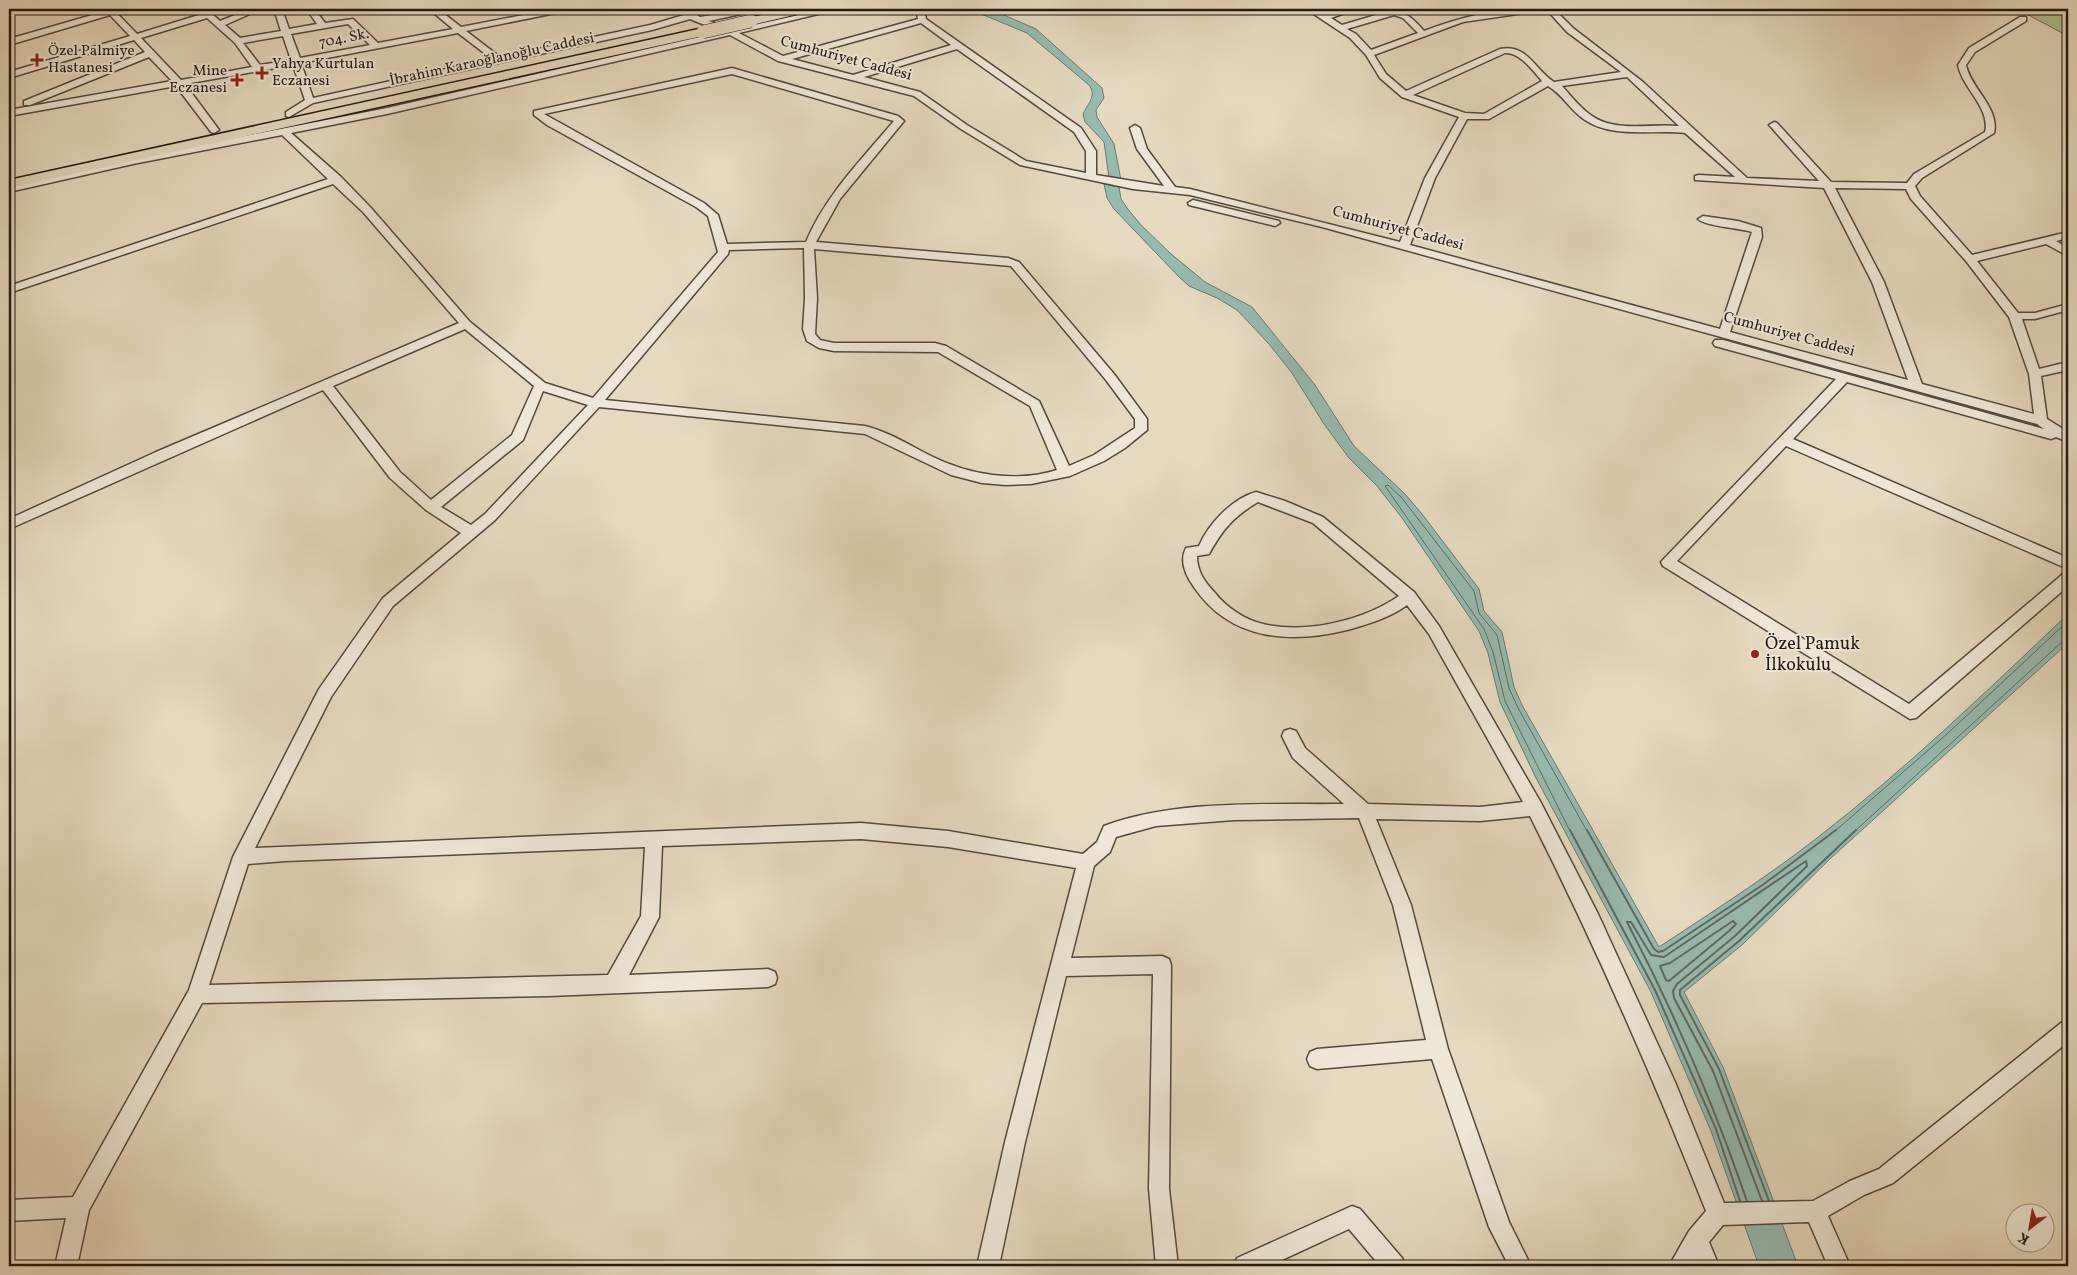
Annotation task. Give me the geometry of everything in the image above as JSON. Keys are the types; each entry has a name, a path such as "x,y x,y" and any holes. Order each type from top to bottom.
{"highway":[{"name":"İbrahim Karaoğlanoğlu Caddesi","path":"9,175 781,9"},
{"name":"İbrahim Karaoğlanoğlu Caddesi","path":"747,16 807,9"},
{"name":"İbrahim Karaoğlanoğlu Caddesi","path":"9,184 701,26"}],"street":[{"path":"9,10 14,9"},
{"path":"222,24 257,9"},
{"path":"278,9 310,101"},
{"path":"323,26 314,14 329,9"},
{"path":"433,9 461,30 474,43 497,59"},
{"name":"704. Sk.","path":"11,112 295,62 461,30 536,11 566,9"},
{"path":"682,9 690,16"},
{"path":"701,26 721,16 760,9"},
{"path":"9,189 133,161 285,132 833,9 845,9"},
{"path":"920,9 922,20 956,46 1078,130 1090,151 1091,178"},
{"path":"1310,9 1353,36 1369,54 1383,76 1405,96 1464,116 1486,117 1550,84 1626,74"},
{"path":"1324,18 1352,9"},
{"path":"1369,54 1460,20 1497,11 1538,9"},
{"path":"1550,9 1578,36 1612,61 1661,102 1688,130 1743,179"},
{"path":"9,42 111,10 179,83 214,130"},
{"path":"1341,28 1391,10 1406,16 1422,34"},
{"path":"9,75 205,12 222,24 238,41 258,69"},
{"path":"289,114 310,101 497,59 652,27 690,16"},
{"name":"Cumhuriyet Caddesi","path":"690,16 701,26 732,33 763,52 781,59 852,78 893,86 917,94 1015,160 1133,186 1172,190 1216,198 1404,246 1916,385 2041,422 2068,439"},
{"path":"721,16 747,16"},
{"path":"1910,186 1918,176 1988,133 1992,128 1990,118 1964,78 1962,65 1972,50 2024,19"},
{"path":"781,59 922,20"},
{"path":"238,41 350,21 376,46"},
{"path":"852,78 956,46"},
{"path":"1405,96 1503,51 1512,50 1524,57 1550,84 1587,117 1599,124 1629,129 1669,128 1688,130"},
{"path":"11,112 77,82 151,53"},
{"path":"66,1266 78,1207 198,994 242,857 325,693 388,602 490,517 595,403 724,252 713,215 700,205 550,124 537,113 732,71 895,118 899,121 824,215 809,245 812,306 808,334 820,346 935,347 942,349 1036,404 1065,473"},
{"path":"1404,246 1430,178 1464,116"},
{"path":"1774,126 1828,185 1878,282 1916,385"},
{"path":"1136,128 1142,150 1172,190"},
{"path":"285,132 337,179 367,210 466,324 542,386 595,403 865,430 954,471 1003,481 1041,479 1086,466 1120,447 1141,430 1141,419 1110,377 1015,264 1008,261 809,245 723,247"},
{"path":"1699,178 1828,185 1910,186"},
{"path":"9,290 337,179"},
{"path":"1133,186 1320,234 2068,439"},
{"path":"1910,186 1915,197 1970,258 2015,316 2036,374 2041,422"},
{"path":"1703,219 1738,224 1757,230 1757,237 1724,333"},
{"path":"1970,258 2068,235"},
{"path":"2047,240 2068,253"},
{"path":"2015,316 2035,316 2068,307"},
{"path":"9,524 132,470 161,455 466,324"},
{"path":"2036,374 2068,366"},
{"path":"1844,377 1668,562 1910,713 2068,578"},
{"path":"326,385 395,475 431,507 471,532"},
{"path":"431,507 518,437 536,391 542,386"},
{"path":"1784,440 2068,564"},
{"path":"1409,596 1398,606 1362,620 1289,632 1262,630 1214,604 1196,581 1189,562 1191,552 1204,550 1208,540 1222,521 1239,506 1256,498 1280,504 1318,520 1409,596 1434,630 1535,808 1592,920 1668,1089 1718,1214"},
{"path":"1290,736 1299,753 1364,811 1402,905 1438,1049 1500,1227 1520,1266"},
{"path":"988,1266 1015,1142 1061,967 1086,862 1104,847 1110,831 1156,819 1234,813 1364,811 1480,814 1535,808"},
{"path":"242,857 285,853 862,831 948,839 1086,862"},
{"path":"613,985 650,917 654,840"},
{"path":"1061,967 1162,965 1159,1189 1167,1266"},
{"path":"198,994 613,985 768,978"},
{"path":"1680,1266 1697,1239 1718,1214 1806,1212 1886,1176 2067,1033"},
{"path":"1317,1059 1438,1049"},
{"path":"9,1210 78,1207"},
{"path":"1806,1212 1839,1266"},
{"path":"1245,1266 1352,1217 1394,1266"},
{"path":"1697,1239 1708,1266"}],"green space":[{"path":"2017,9 2068,9 2068,36"}],"water":[{"path":"969,9 990,9 1036,29 1102,88 1104,98 1096,110 1097,117 1114,144 1121,180 1109,178 1104,142 1085,122 1083,114 1092,96 1089,85 1027,33"},
{"path":"1104,184 1119,187 1121,199 1127,208 1141,225 1170,253 1205,282 1252,307 1315,385 1354,446 1405,494 1479,589 1484,611 1502,632 1514,687 1522,705 1659,947 1779,867 1850,812 1945,729 2068,614 2068,643 1831,858 1742,945 1684,992 1723,1067 1798,1266 1759,1266 1711,1131 1651,992 1535,776 1500,702 1488,653 1479,631 1402,518 1377,486 1349,458 1324,424 1292,373 1269,344 1237,310 1217,298 1189,286 1179,277 1114,209 1107,198"}],"place":[{"name":"Özel Palmiye Hastanesi","path":"37,60"},
{"name":"Yahya Kurtulan Eczanesi","path":"262,73"},
{"name":"Mine Eczanesi","path":"237,80"},
{"name":"Özel Pamuk İlkokulu","path":"1755,654"}]}
